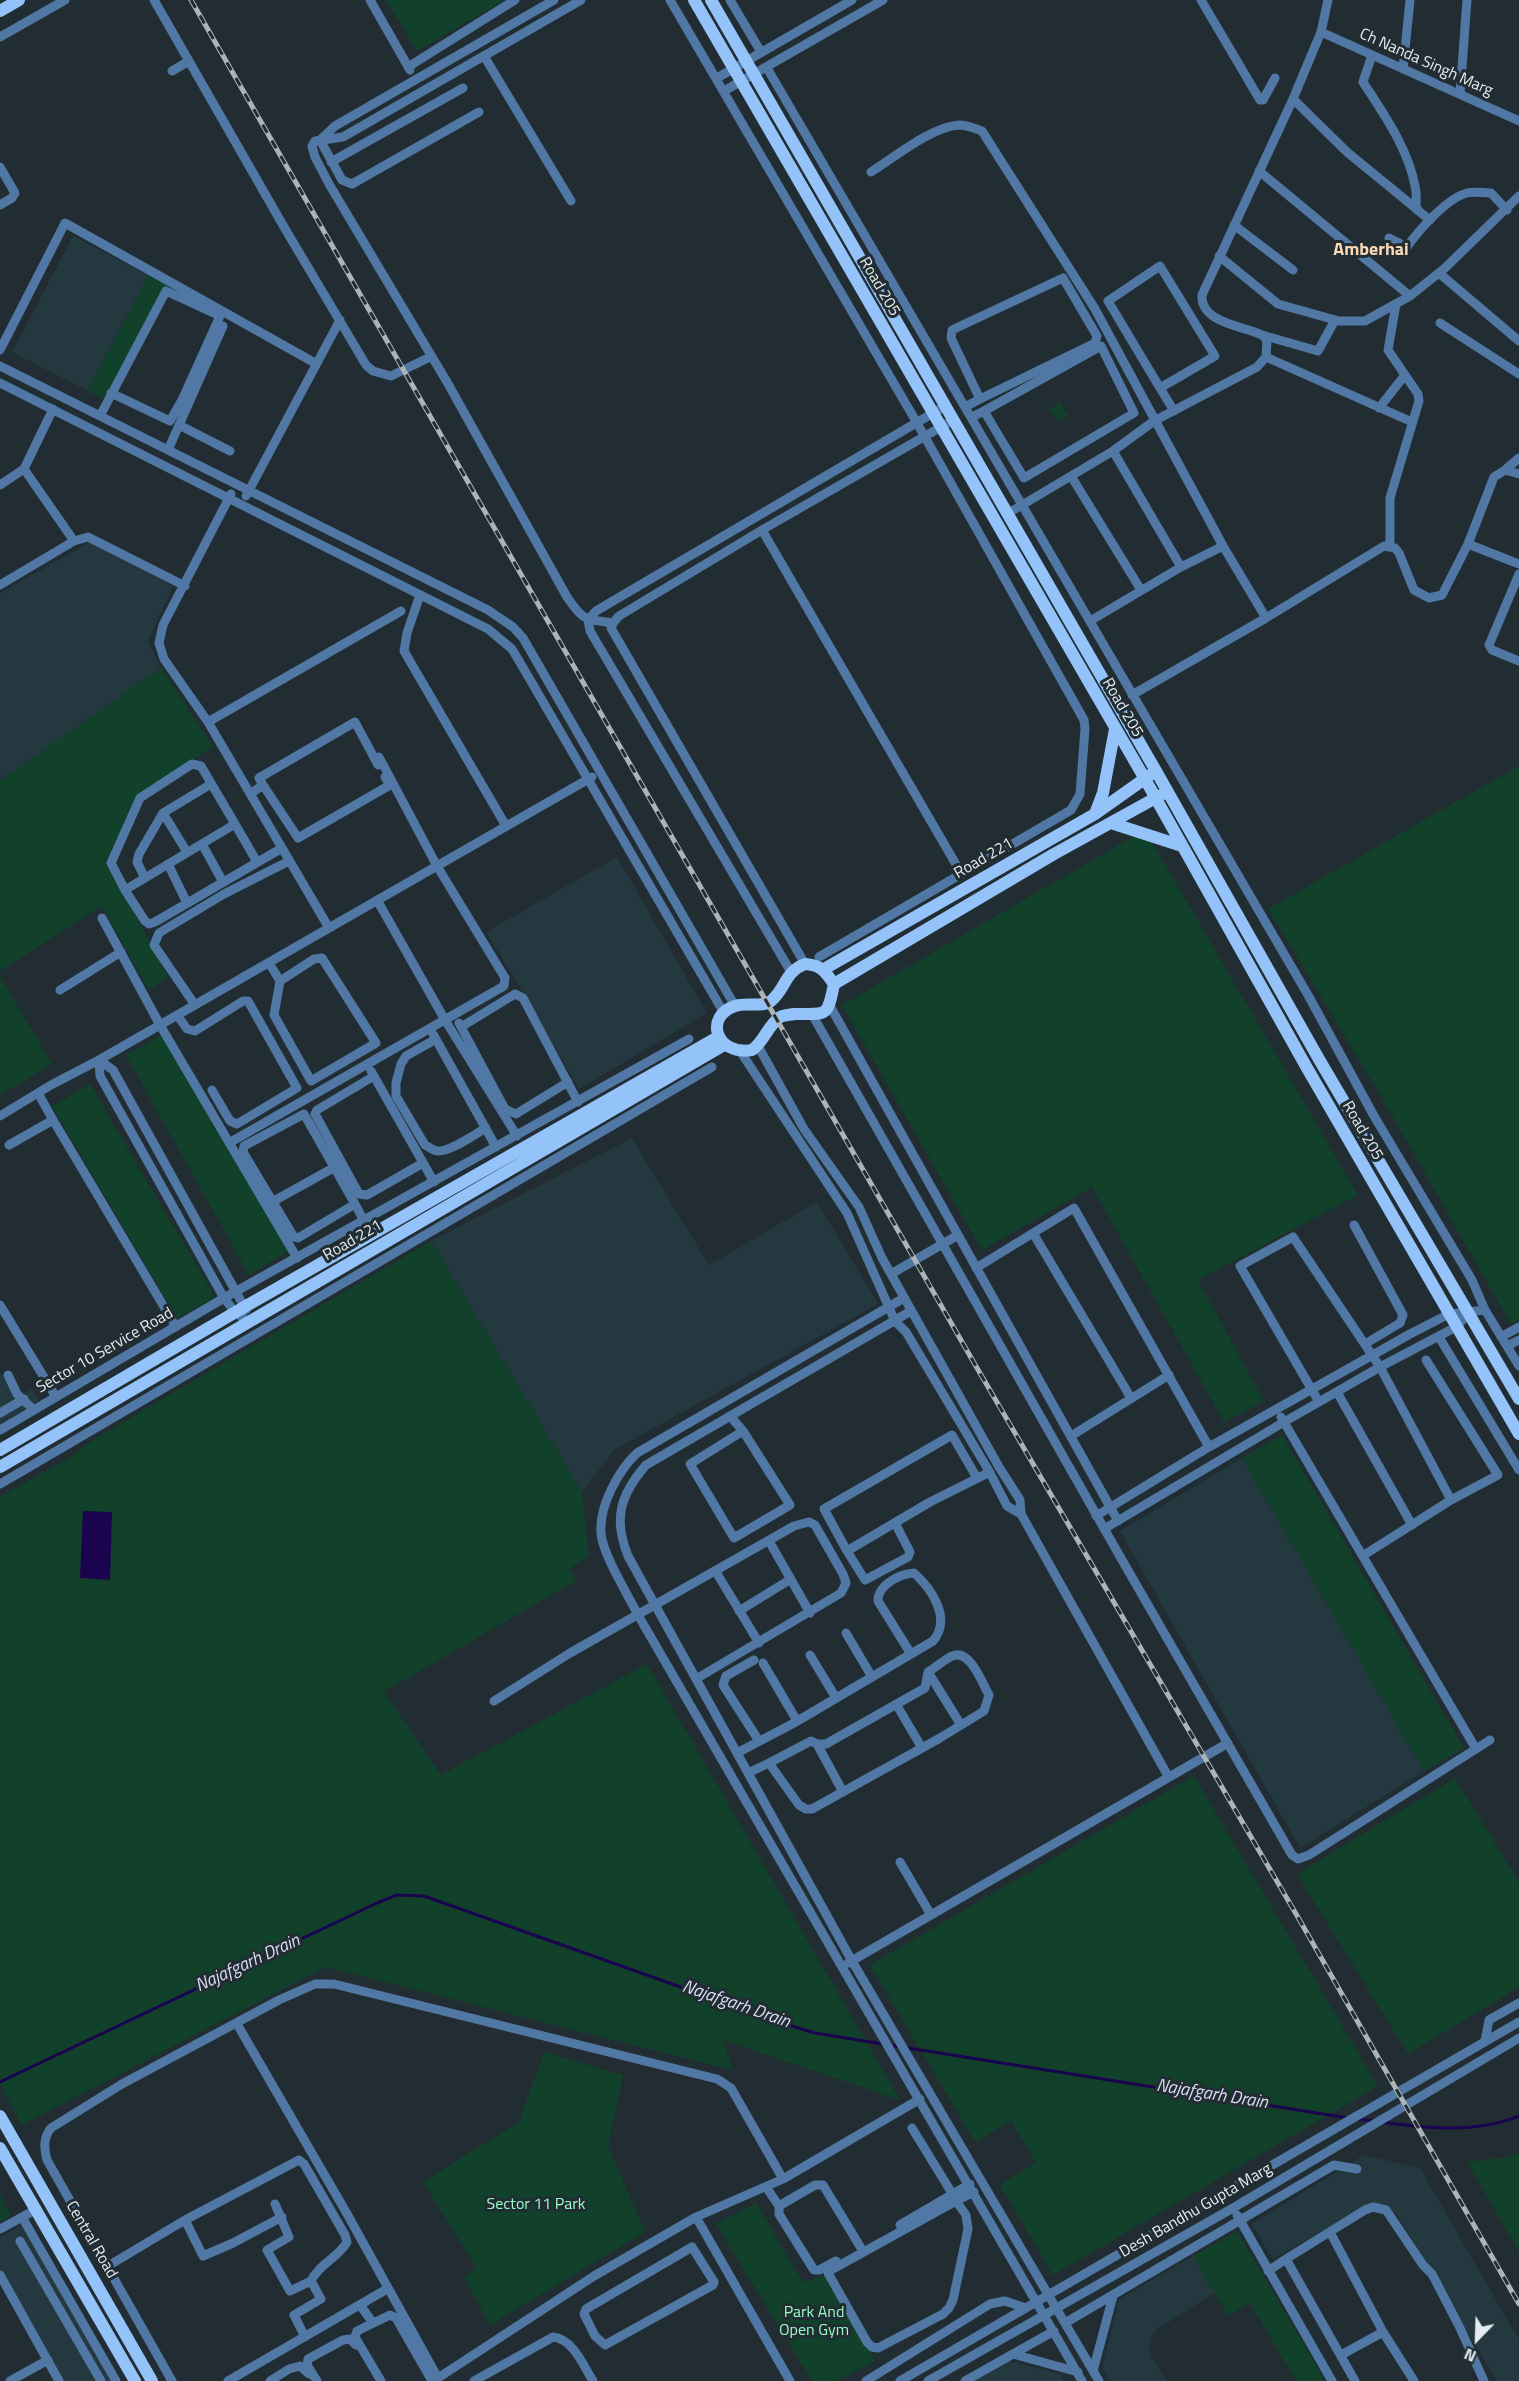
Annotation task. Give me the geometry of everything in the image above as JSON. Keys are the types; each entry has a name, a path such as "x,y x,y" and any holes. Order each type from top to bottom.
{"main road":[{"path":"0,11 19,0"},
{"name":"Road 205","path":"694,0 1156,798 1307,1068 1519,1434"},
{"name":"Road 205","path":"711,0 1320,1060 1519,1399"},
{"path":"1095,814 1105,783 1115,729"},
{"name":"Road 221","path":"821,963 1095,814 1156,771"},
{"name":"Road 221","path":"834,984 1054,854 1167,791"},
{"path":"1111,823 1182,846"},
{"path":"821,963 834,984 830,1006 826,1011 813,1016 788,1015 778,1018 758,1046 752,1050 734,1051 721,1041 717,1024 724,1013 735,1006 769,1003 791,972 805,964 821,963"},
{"name":"Road 221","path":"0,1450 241,1309 721,1041"},
{"name":"Road 221","path":"0,1467 721,1041"},
{"name":"Central Road","path":"1,2117 152,2381"},
{"name":"Central Road","path":"0,2148 135,2381"}],"street":[{"path":"0,37 65,0"},
{"path":"154,0 366,365 384,375 397,375 430,357"},
{"path":"370,0 416,80"},
{"path":"408,67 514,0"},
{"path":"554,0 335,126 312,144 315,158 567,597 580,616 588,620 613,623"},
{"path":"320,140 344,137 581,0"},
{"path":"670,0 917,423 1084,720 1082,781 1076,804 1071,810 960,873 821,963"},
{"path":"730,0 761,52"},
{"path":"717,78 852,0"},
{"path":"724,91 883,0"},
{"path":"1201,0 1260,100 1263,100 1275,78"},
{"path":"1328,0 1321,32 1293,99 1202,296 1203,307 1220,319 1262,335 1318,351 1335,320"},
{"path":"1403,69 1410,0"},
{"path":"1460,94 1467,0"},
{"name":"Ch Nanda Singh Marg","path":"1321,32 1518,119"},
{"path":"1372,55 1363,82 1390,125 1408,165 1416,187 1416,209 1419,212"},
{"path":"484,56 570,201"},
{"path":"172,71 189,62"},
{"path":"767,68 1308,995 1374,1116 1472,1280 1485,1310 1519,1366"},
{"path":"331,162 463,88"},
{"path":"1293,99 1347,152 1430,220"},
{"path":"320,140 342,180 352,184 479,112"},
{"path":"872,172 937,131 957,125 969,126 982,131 1095,309 1154,422 1266,618"},
{"path":"0,167 15,193 0,206"},
{"path":"1259,171 1410,296"},
{"path":"1389,238 1407,248 1439,211 1466,193 1491,193 1507,210"},
{"path":"1219,256 1278,304 1335,320 1353,323 1365,321 1410,296 1439,273 1519,196"},
{"path":"0,350 66,223 315,363"},
{"path":"1234,225 1293,270"},
{"path":"1160,388 1215,356 1160,266 1108,302 1160,388 1174,411"},
{"path":"1439,273 1519,341"},
{"path":"965,406 980,399 1097,340 1097,336 1065,279 1060,278 952,330 951,338 980,399"},
{"path":"100,416 111,393 166,291 220,316 170,422 111,393"},
{"path":"1390,546 1390,498 1419,397 1388,350 1396,304"},
{"path":"242,503 340,320"},
{"path":"1440,323 1519,374"},
{"path":"168,450 223,326"},
{"path":"1007,514 1113,451 1154,422 1257,367 1266,357 1267,340 1262,335"},
{"path":"972,417 1101,346 1134,413 1024,478 984,411"},
{"path":"1266,357 1412,422"},
{"path":"0,366 488,610 513,627 523,638 735,1006"},
{"path":"1379,408 1405,375"},
{"path":"0,383 242,503 488,629 506,642 724,1013"},
{"path":"791,972 590,631 588,620 591,615 607,605 945,406"},
{"path":"0,485 24,469 53,410"},
{"path":"805,964 612,633 613,623 619,616 953,420"},
{"path":"179,425 230,451"},
{"path":"1113,451 1181,567"},
{"path":"1132,695 1266,618 1384,546 1390,546 1399,553 1414,590 1429,598 1442,595 1467,544 1494,477 1519,458"},
{"path":"24,469 74,541"},
{"path":"1505,470 1519,474"},
{"path":"1071,476 1141,590"},
{"path":"236,484 163,625 159,643 160,652 208,722 329,928"},
{"path":"762,531 960,873"},
{"path":"0,585 74,541 88,537 101,541 184,586"},
{"path":"1467,544 1519,564"},
{"path":"1090,621 1181,567 1223,546"},
{"path":"1519,574 1489,645 1492,650 1519,661"},
{"path":"420,595 412,616 404,651 506,826"},
{"path":"208,722 400,611"},
{"path":"355,722 390,785 298,838 263,785 258,778 355,722"},
{"path":"230,1143 500,990 505,982 437,866 379,757"},
{"path":"1156,771 1171,761"},
{"path":"257,862 201,766 196,764 140,798 111,862 125,890 149,924 282,848"},
{"path":"0,1116 600,773"},
{"path":"145,878 137,862 163,813 211,784"},
{"path":"250,794 263,785"},
{"path":"163,813 187,852"},
{"path":"125,890 235,824"},
{"path":"202,844 223,882"},
{"path":"195,1005 154,945 159,933 225,894 289,861"},
{"path":"168,864 187,903"},
{"path":"377,900 445,1020 517,1136"},
{"path":"102,918 160,1025 297,1258"},
{"path":"60,990 121,952"},
{"path":"269,963 280,981 274,1015 311,1081 376,1043 322,958 314,959 280,981"},
{"path":"461,1027 515,994 519,995 523,998 578,1102"},
{"path":"177,1015 187,1029 195,1031 243,1001 248,1001 297,1088 237,1124 230,1121 212,1090"},
{"path":"830,1006 1118,1521"},
{"path":"455,1015 506,1109 511,1112 516,1114 568,1082"},
{"path":"813,1016 1287,1848 1298,1859 1308,1856 1490,1740"},
{"path":"430,1028 496,1147"},
{"path":"436,1039 406,1056 401,1064 396,1083 396,1096 425,1145 432,1149 446,1150 486,1128"},
{"name":"Sector 10 Service Road","path":"0,1430 224,1298 689,1039"},
{"path":"758,1046 804,1129 859,1207 911,1311 1020,1500 1021,1514 1168,1776"},
{"path":"740,1051 847,1213 895,1321 906,1332 1007,1506 1021,1514"},
{"path":"99,1060 113,1070 238,1291 241,1309 248,1322"},
{"path":"99,1060 100,1076 224,1298 241,1309"},
{"path":"367,1064 434,1182"},
{"path":"0,1484 712,1067"},
{"path":"374,1076 317,1110 315,1114 358,1194 367,1195 423,1163"},
{"path":"38,1093 176,1327"},
{"path":"298,1104 364,1221"},
{"path":"304,1114 243,1149 272,1202 291,1235 298,1238 355,1204"},
{"path":"9,1145 53,1120"},
{"path":"272,1202 334,1167"},
{"path":"976,1268 1074,1208 1209,1447"},
{"path":"1354,1225 1403,1318 1400,1323 1365,1344"},
{"path":"1033,1233 1131,1398"},
{"path":"891,1274 958,1235"},
{"path":"1319,1402 1240,1266 1293,1236 1380,1367 1451,1500"},
{"path":"904,1298 637,1453 627,1462 611,1489 602,1517 601,1533 604,1546 638,1614 1080,2377"},
{"path":"0,1305 56,1397"},
{"path":"1096,1516 1209,1447 1410,1334 1449,1314 1485,1310"},
{"path":"911,1311 646,1465 633,1480 624,1497 620,1517 620,1536 628,1556 852,1961 1099,2381"},
{"path":"1104,1529 1284,1422 1456,1327 1470,1312"},
{"path":"1501,1337 1518,1330"},
{"path":"1439,1336 1519,1470"},
{"path":"1507,1346 1519,1340"},
{"path":"1364,1555 1451,1500 1498,1475 1426,1360"},
{"path":"1071,1436 1168,1375"},
{"path":"8,1376 17,1394 34,1410"},
{"path":"1337,1392 1412,1525"},
{"path":"0,1413 24,1399"},
{"path":"1277,1410 1476,1749"},
{"path":"730,1416 743,1431 790,1505 734,1538 690,1464 743,1431"},
{"path":"895,1523 908,1546 910,1552 908,1557 865,1580 824,1509 952,1435 977,1478"},
{"path":"847,1551 989,1472"},
{"path":"494,1701 570,1653 803,1522 815,1525 843,1574 846,1584 841,1593 696,1679"},
{"path":"769,1541 810,1613"},
{"path":"716,1572 759,1642"},
{"path":"737,1753 798,1721 933,1641 941,1630 942,1622 938,1604 921,1579 914,1573 906,1574 881,1588 878,1595 878,1601 911,1654"},
{"path":"739,1611 791,1579"},
{"path":"846,1633 872,1677"},
{"path":"748,1773 811,1741 826,1744 926,1688 928,1672 954,1655 961,1654 968,1659 988,1695 984,1711 812,1809 799,1805 769,1763"},
{"path":"810,1655 836,1698"},
{"path":"759,1741 723,1685 726,1676 759,1662 798,1721"},
{"path":"928,1672 961,1725"},
{"path":"896,1704 922,1748"},
{"path":"841,1967 1228,1743"},
{"path":"817,1744 843,1792"},
{"path":"900,1862 931,1915"},
{"path":"172,2381 47,2160 44,2149 48,2132 122,2084 279,2000 315,1984 334,1984 717,2079 731,2088 783,2179"},
{"path":"1485,2041 1489,2020 1519,2002"},
{"name":"Desh Bandhu Gupta Marg","path":"1036,2302 1519,2022"},
{"path":"237,2024 341,2203 437,2380"},
{"name":"Desh Bandhu Gupta Marg","path":"1044,2315 1233,2208 1519,2038"},
{"path":"437,2380 594,2276 696,2217 783,2179 920,2099"},
{"path":"912,2128 955,2198 966,2214 968,2229 949,2308 943,2314 878,2348 872,2347 828,2273 955,2198 972,2188"},
{"path":"108,2266 185,2220 299,2160 304,2164 347,2242 344,2249 316,2271 311,2281 290,2291 267,2250 289,2237 275,2204"},
{"path":"1065,2323 1334,2165 1357,2169"},
{"path":"779,2206 815,2185 823,2185 861,2248"},
{"path":"766,2187 779,2206 779,2214 814,2270 819,2270 955,2198"},
{"path":"1268,2271 1365,2210 1373,2207 1380,2208 1391,2215 1423,2265 1432,2274 1484,2381"},
{"path":"1233,2208 1332,2381"},
{"path":"0,2229 37,2209"},
{"path":"22,2217 116,2381"},
{"path":"185,2220 203,2256 233,2244 282,2217"},
{"path":"696,2217 790,2381"},
{"path":"65,2229 83,2223"},
{"path":"1330,2232 1383,2332 1413,2381"},
{"path":"692,2247 714,2284 604,2345 595,2336 584,2314 586,2309 692,2247 709,2240"},
{"path":"20,2241 101,2381"},
{"path":"1286,2259 1355,2381"},
{"path":"0,2275 59,2381"},
{"path":"311,2281 321,2299 294,2315 308,2360 307,2365 315,2381"},
{"path":"308,2360 360,2305 387,2289"},
{"path":"1094,2371 1113,2296"},
{"path":"866,2381 990,2304 1005,2301 1026,2308"},
{"path":"900,2381 1036,2302"},
{"path":"360,2305 373,2324"},
{"path":"64,2318 75,2311"},
{"path":"381,2381 355,2337 357,2331 390,2315 396,2318 437,2380"},
{"path":"928,2381 1044,2315"},
{"path":"233,2380 301,2339 338,2330 353,2340 376,2381"},
{"path":"964,2381 1054,2331"},
{"path":"1341,2355 1383,2332"},
{"path":"474,2381 553,2337 561,2338 568,2343 590,2380"},
{"path":"1013,2354 1080,2377"},
{"path":"10,2381 48,2360"},
{"path":"270,2381 300,2366 307,2370 315,2381"}],"shaded area":[{"path":"73,236 148,275 88,391 12,352"},
{"path":"90,542 173,586 148,641 161,668 0,781 0,593"},
{"path":"617,857 707,1013 579,1089 486,932"},
{"path":"632,1138 709,1265 817,1202 878,1304 614,1450 582,1492 431,1241"},
{"path":"0,1372 17,1397 32,1389 39,1401 0,1424"},
{"path":"1242,1458 1424,1771 1300,1848 1120,1531"},
{"path":"83,1511 112,1512 110,1580 80,1578"},
{"path":"1364,2155 1420,2168 1519,2340 1519,2381 1497,2381 1396,2213 1370,2204 1273,2259 1251,2224"},
{"path":"21,2225 112,2381 57,2381 0,2284 0,2238"},
{"path":"1193,2256 1215,2293 1156,2330 1151,2337 1149,2347 1152,2357 1167,2381 1110,2381 1102,2368 1119,2299"},
{"path":"1009,2361 1060,2374 1064,2381 974,2381"}],"green space":[{"path":"386,0 505,0 417,51"},
{"path":"148,275 169,286 109,402 88,391"},
{"path":"1060,402 1068,416 1057,420 1052,413 1047,411"},
{"path":"161,668 213,747 139,794 108,864 168,977 149,990 102,906 0,971 0,781"},
{"path":"1519,766 1519,1320 1511,1324 1381,1096 1268,909"},
{"path":"1145,830 1358,1195 1198,1280 1264,1401 1224,1422 1092,1187 982,1250 842,1005"},
{"path":"0,976 52,1064 0,1095"},
{"path":"167,1032 290,1250 249,1275 126,1055"},
{"path":"90,1084 215,1297 177,1318 52,1106"},
{"path":"431,1241 582,1492 589,1556 569,1569 577,1580 384,1692 441,1775 647,1664 900,2100 723,2040 733,2070 325,1967 22,2125 0,2084 0,1497"},
{"path":"1282,1435 1464,1748 1424,1771 1242,1458"},
{"path":"1194,1776 1378,2086 1053,2275 1000,2185 1036,2163 1011,2121 975,2142 870,1965"},
{"path":"1455,1778 1519,1882 1519,1987 1408,2054 1297,1874"},
{"name":"Sector 11 Park","path":"544,2052 623,2075 608,2146 645,2232 490,2325 464,2277 476,2267 423,2182 519,2122"},
{"path":"1519,2153 1519,2252 1467,2162 1508,2157"},
{"path":"0,2194 11,2215 0,2222"},
{"name":"Park And Open Gym","path":"756,2203 803,2283 825,2275 875,2361 837,2381 812,2381 716,2224"},
{"path":"1237,2231 1325,2381 1296,2381 1250,2303 1228,2316 1193,2256"}],"waterway":[{"name":"Najafgarh Drain","path":"0,2082 397,1895 424,1896 782,2023 815,2033 883,2044"},
{"name":"Najafgarh Drain","path":"889,2045 1348,2118"},
{"name":"Najafgarh Drain","path":"1381,2122 1451,2128 1486,2125 1519,2116"},
{"name":"Najafgarh Drain","path":"1358,2119 1375,2121"}],"railway":[{"path":"191,0 977,1368 1299,1919 1519,2304"}],"district":[{"name":"Amberhai","path":"1371,251"}]}
